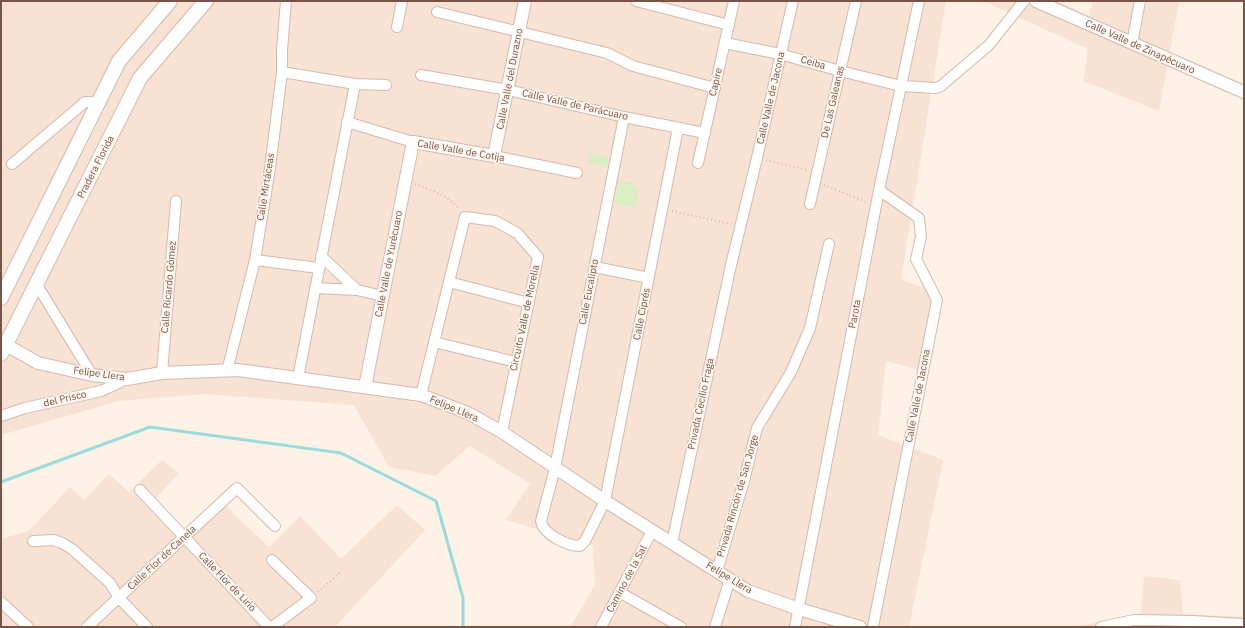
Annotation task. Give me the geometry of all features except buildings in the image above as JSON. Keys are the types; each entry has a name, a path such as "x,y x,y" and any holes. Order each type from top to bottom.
{"main road":[{"path":"1,298 119,61 170,1"},
{"name":"Pradera Florida","path":"3,347 37,285 140,78 206,1"}],"street":[{"name":"Calle Mirtáceas","path":"227,371 255,260 270,168 282,72 282,50 286,1"},
{"path":"397,27 402,1"},
{"name":"Calle Valle del Durazno","path":"494,156 525,1"},
{"path":"636,1 729,25"},
{"name":"Capire","path":"698,164 734,1"},
{"name":"Calle Valle de Jacona","path":"757,158 793,1"},
{"name":"De Las Galeanas","path":"810,204 856,1"},
{"name":"Parota","path":"795,627 879,190 919,1"},
{"name":"Ceiba","path":"725,43 780,54 901,86 936,88 941,86 989,45 1024,1"},
{"name":"Calle Valle de Zinapécuaro","path":"1036,1 1244,92"},
{"path":"1132,43 1140,1"},
{"path":"437,12 607,53 633,66 715,88"},
{"path":"282,72 355,84 386,85"},
{"name":"Calle Valle de Parácuaro","path":"421,75 508,90 624,117 705,133"},
{"path":"298,378 355,84"},
{"path":"12,164 85,102 99,102"},
{"name":"Calle Eucalipto","path":"605,501 585,541 580,546 575,546 558,540 542,526 541,521 554,468 624,117"},
{"name":"Calle Valle de Cotija","path":"347,122 413,142 494,156 577,173"},
{"name":"Calle Ciprés","path":"605,501 678,128"},
{"name":"Calle Valle de Yurécuaro","path":"365,387 413,142"},
{"name":"Privada Cecilio Fraga","path":"672,543 730,265 757,158"},
{"name":"Calle Valle de Jacona","path":"873,627 937,300 916,259 921,237 919,218 879,190"},
{"name":"Calle Ricardo Gómez","path":"162,373 176,201"},
{"path":"421,395 465,217"},
{"name":"Circuito Valle de Morelia","path":"465,217 495,221 517,233 538,257 502,432"},
{"name":"Privada Rincón de San Jorge","path":"717,571 744,481 757,428 791,372 810,328 829,244"},
{"path":"321,256 357,290"},
{"path":"255,260 319,268"},
{"path":"594,267 649,278"},
{"path":"449,282 529,303"},
{"path":"37,285 92,375"},
{"path":"315,288 357,290 383,296"},
{"path":"434,342 516,362"},
{"name":"Felipe Llera","path":"3,347 38,363 92,375 127,379 162,373 238,370 421,395 468,413 502,432 605,501 748,591 799,609 860,627"},
{"name":"del Prisco","path":"1,416 25,408 101,391 127,379"},
{"name":"Calle Flor de Canela","path":"87,627 237,488 275,526"},
{"name":"Calle Flor de Lirio","path":"140,490 270,627"},
{"name":"Camino de la Sal","path":"601,627 652,531"},
{"path":"33,541 54,540 67,546 110,583 118,598 147,627"},
{"path":"270,627 311,598 272,560"},
{"path":"715,627 730,579"},
{"path":"619,592 681,627"},
{"path":"1,602 28,627"},
{"path":"1101,627 1133,624 1244,624"}],"path":[{"name":"Calle Valle de Jacona","path":"757,158 816,177 876,206"},
{"path":"405,180 442,195 454,203 465,217"},
{"path":"662,209 740,226"},
{"path":"311,598 342,571"}],"shaded area":[{"path":"1,1 946,1 901,280 938,292 919,370 886,361 878,435 943,460 909,627 570,627 595,585 593,546 506,520 530,484 470,446 435,476 389,467 354,405 204,394 119,401 1,435"},
{"path":"983,1 1057,1 1089,16 1093,1 1179,1 1159,111 1083,81 1088,49"},
{"path":"162,460 179,473 148,507 178,539 218,499 269,547 300,516 341,559 397,505 425,530 335,627 1,627 1,539 29,531 70,487 84,500 109,474 129,492"},
{"path":"1144,576 1180,580 1183,614 1244,617 1244,627 1075,627 1141,613"}],"green space":[{"path":"590,154 608,157 607,166 588,163"},
{"path":"619,181 629,182 639,188 635,207 614,204"}],"waterway":[{"path":"1,482 150,427 341,453 436,501 463,598 463,627"}]}
